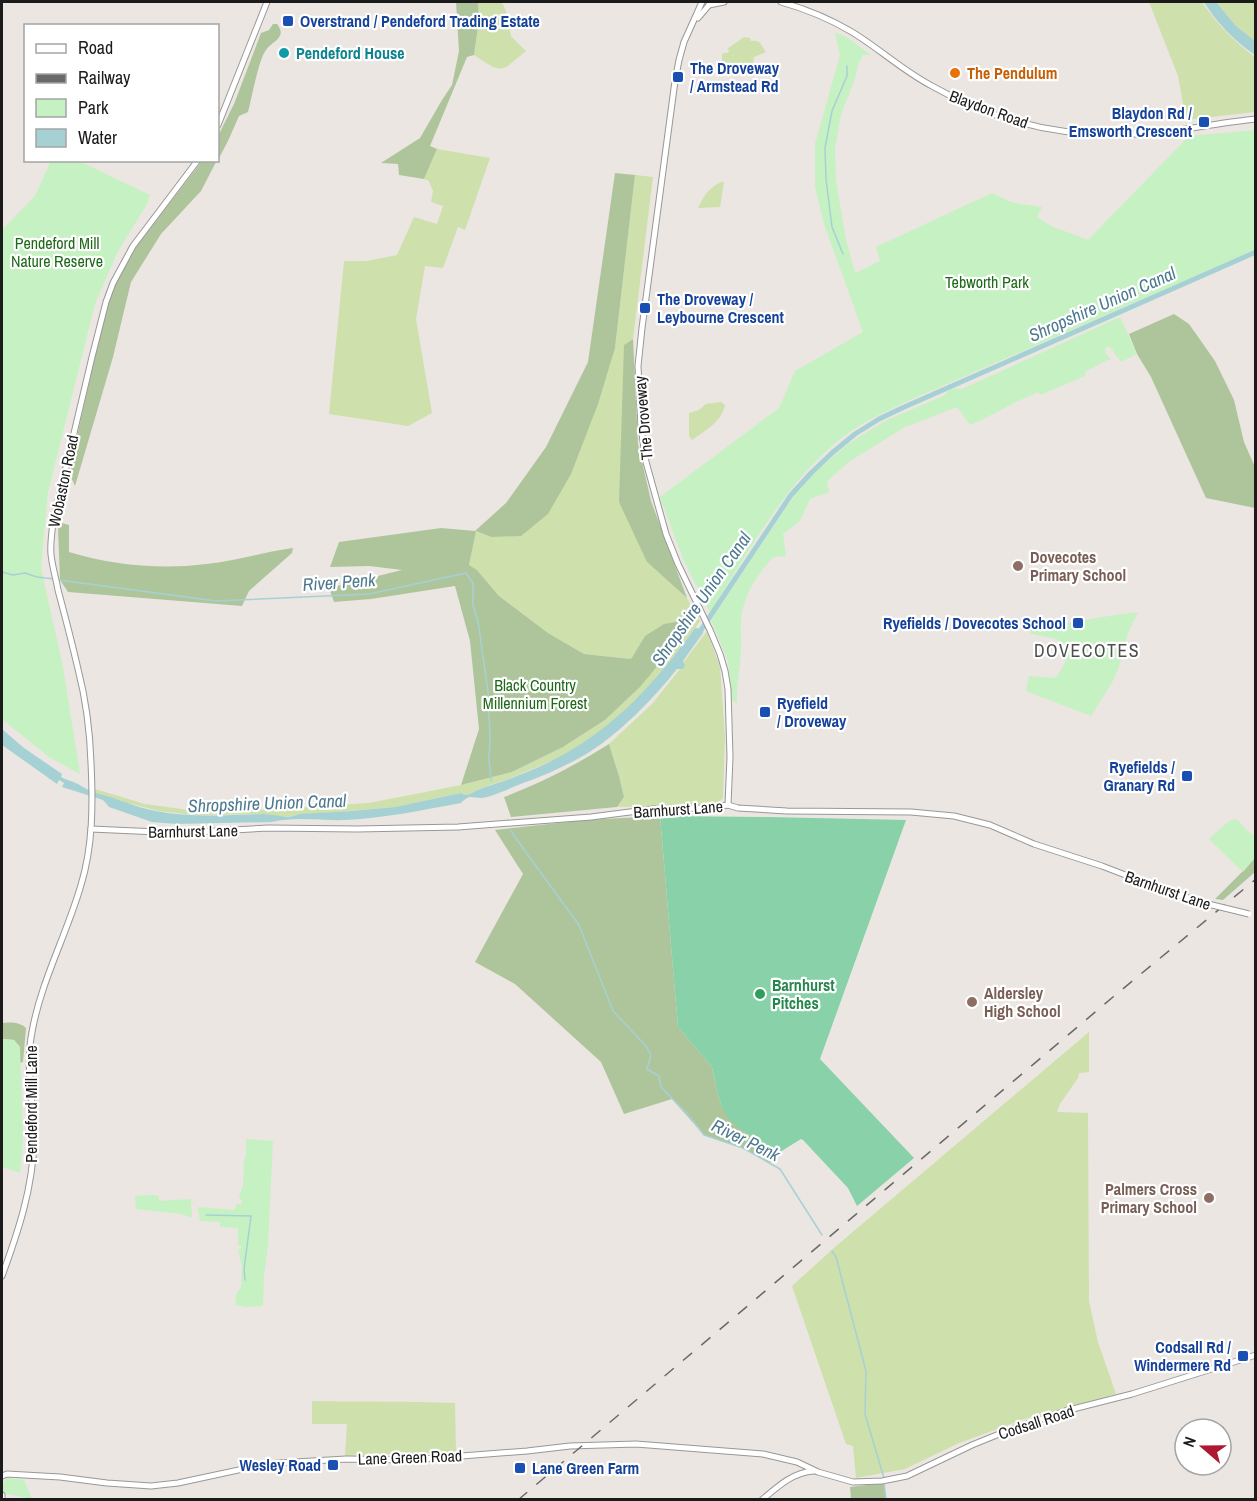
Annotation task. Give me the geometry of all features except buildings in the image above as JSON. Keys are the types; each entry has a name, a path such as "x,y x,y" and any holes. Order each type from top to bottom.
{"street":[{"path":"219,122 267,2"},
{"path":"709,3 724,2"},
{"name":"Blaydon Road","path":"782,2 810,11 854,33 902,68 942,92 991,114 1041,128 1086,134 1129,135 1256,119"},
{"name":"The Droveway","path":"709,3 684,42 679,60 638,366 641,427 646,462 666,534 710,630 725,671 728,689 729,805"},
{"name":"Wobaston Road","path":"91,829 90,735 78,669 53,567 51,542 53,522 92,357 113,283 133,246 196,162"},
{"name":"Barnhurst Lane","path":"91,829 180,833 268,828 357,829 458,826 591,817 652,809 708,808 729,805 738,808 787,811 911,812 963,818 990,825 1034,844 1102,866 1167,891 1252,915"},
{"name":"Pendeford Mill Lane","path":"2,1276 25,1209 31,1179 33,1127 29,1066 32,1032 37,1009 80,888 88,855 91,829"},
{"name":"Codsall Road","path":"818,1472 853,1482 882,1481 907,1476 1009,1430 1256,1355"},
{"name":"Lane Green Road","path":"2,1476 7,1474 60,1477 107,1484 151,1486 178,1483 278,1463 346,1459 410,1460 570,1446 625,1444 763,1454 798,1462 818,1472"},
{"path":"762,1500 797,1475 810,1471 818,1472"},
{"path":"2,1495 2,1500"}],"green space":[{"path":"456,2 478,2 479,20 474,55 467,57 430,146 437,149 424,179 399,175 398,164 381,163 420,138 452,85 459,51"},
{"path":"478,2 502,2 511,36 526,51 506,67 491,66 474,55 479,20"},
{"path":"1149,2 1202,2 1226,32 1255,57 1255,112 1186,120 1178,76"},
{"path":"1216,2 1255,3 1255,41 1236,26"},
{"path":"273,24 277,24 280,36 263,55 248,112 239,116 219,158 219,134 234,104 261,33 269,30"},
{"name":"Tebworth Park","path":"835,32 848,38 871,55 863,55 858,65 841,114 835,149 836,181 846,240 855,273 880,261 876,247 992,193 1014,203 1042,207 1037,217 1051,226 1088,240 1189,136 1255,130 1255,250 903,403 862,424 816,461 795,485 758,536 710,613 683,559 660,497 779,408 795,371 863,332 824,224 815,187 815,144 840,55"},
{"path":"744,37 759,42 766,52 754,57 753,64 747,63 729,71 722,62 722,54 728,53 727,49"},
{"path":"437,149 490,158 465,230 458,227 443,268 425,266 416,319 432,413 408,426 329,414 344,261 367,261 397,255 414,217 437,224 443,206 431,202 433,191 429,181 424,179"},
{"name":"Pendeford Mill Nature Reserve","path":"51,162 81,162 150,195 147,204 117,253 95,304 48,492 41,568 63,667 80,774 49,757 2,719 2,230 35,196"},
{"path":"201,162 216,162 201,191 161,234 131,282 113,357 75,486 70,475 73,454 109,301 115,283 135,248"},
{"name":"Black Country Millennium Forest","path":"615,173 635,175 615,348 598,404 571,474 548,514 521,536 491,537 476,531 469,565 477,570 499,596 548,633 584,654 631,659 645,636 664,624 681,621 688,629 640,687 605,720 563,747 512,772 461,785 479,729 470,641 455,586 371,599 334,602 329,588 402,570 369,566 330,567 339,542 441,528 475,531 506,503 546,447 588,362"},
{"path":"635,175 653,177 633,339 624,345 647,562 687,598 700,621 646,690 614,720 562,756 467,795 461,793 395,807 280,817 265,814 194,815 159,811 95,793 95,789 145,804 196,811 257,810 369,803 461,785 512,772 563,747 605,720 640,687 645,636 631,659 584,654 548,633 499,596 477,570 469,566 475,531 491,537 615,348"},
{"path":"724,182 720,207 698,208 707,193"},
{"path":"1174,314 1189,324 1215,361 1234,400 1244,442 1255,467 1255,508 1206,498 1151,377 1137,354 1129,334"},
{"path":"1120,317 1137,354 1121,362 1110,347 1106,347 1105,353 1112,360 1107,360 1085,372 1085,376 1040,395 1038,392 970,425 957,407 905,427 850,461 827,481 829,492 810,499 800,521 783,534 786,556 773,557 747,596 741,623 737,703 733,701 728,662 711,620 796,493 818,469 851,442 885,421 945,395 950,390 962,389"},
{"path":"633,339 638,444 651,501 687,598 647,562 619,502 624,345"},
{"path":"721,402 725,405 720,416 692,440 689,436 689,413 699,410 706,404"},
{"path":"62,523 69,525 69,552 137,565 189,566 293,548 292,553 249,591 242,606 68,592 60,580 58,529"},
{"path":"1138,612 1128,633 1124,647 1126,648 1114,679 1091,716 1026,691 1029,676 1056,678 1065,663 1065,648 1057,639 1031,634 1030,629"},
{"path":"707,631 720,667 725,736 723,798 716,805 617,807 624,797 609,744 652,704 680,669 685,666 683,663"},
{"path":"609,744 624,797 617,807 511,817 504,797 558,773"},
{"path":"660,816 678,1027 712,1067 722,1107 742,1131 780,1152 770,1163 743,1148 704,1135 672,1099 624,1114 601,1062 515,984 475,962 523,874 495,830 585,820"},
{"name":"Barnhurst Pitches","path":"660,816 906,820 820,1059 914,1158 857,1206 848,1188 803,1140 801,1139 780,1152 742,1131 729,1119 718,1095 712,1067 678,1027"},
{"path":"1237,819 1255,836 1255,858 1243,872 1209,839 1229,821"},
{"path":"1255,844 1255,872 1223,900 1215,899 1242,872"},
{"path":"2,1023 18,1024 26,1028 23,1062 20,1063 20,1047 14,1040 2,1039"},
{"path":"1089,1032 1089,1072 1079,1073 1057,1112 1088,1113 1089,1301 1098,1342 1116,1394 1021,1420 957,1444 905,1469 856,1478 853,1446 846,1444 792,1286"},
{"path":"2,1039 14,1040 20,1047 23,1138 20,1173 2,1167"},
{"path":"246,1139 273,1141 263,1305 248,1307 235,1305 236,1295 241,1289 242,1267 238,1249 241,1249 241,1246 238,1245 238,1228 220,1227 220,1222 200,1221 198,1207 234,1210 237,1204 241,1204 239,1197 243,1187"},
{"path":"135,1196 159,1196 159,1201 191,1199 192,1218 181,1214 136,1209"},
{"path":"312,1401 455,1403 456,1452 345,1456 347,1424 312,1424"},
{"path":"7,1478 24,1480 32,1499 3,1493 2,1483"},
{"path":"884,1483 886,1499 851,1499 850,1487"}],"water":[{"path":"1204,2 1216,2 1236,26 1255,41 1255,55 1226,31"},
{"path":"695,628 702,629 703,633 683,661 685,666 683,669 677,669 637,713 591,751 553,771 492,795 481,798 469,797 461,803 404,813 346,820 300,819 272,822 176,824 152,822 109,807 103,800 62,787 64,783 59,780 57,784 2,745 2,729 24,748 62,774 63,778 95,793 144,808 182,815 263,814 290,817 299,814 395,807 461,793 467,795 543,765 596,733 650,685"}],"waterway":[{"path":"843,254 832,227 825,148 832,111 847,76 847,66"},
{"name":"Shropshire Union Canal","path":"699,633 791,495 811,473 855,434 902,408 1256,252"},
{"name":"River Penk","path":"2,572 13,575 25,573 54,579"},
{"name":"River Penk","path":"59,580 216,601 369,594 466,573 473,583 473,605 478,621 488,692 491,781"},
{"name":"River Penk","path":"511,831 579,925 613,1011 646,1046 651,1055 647,1069 659,1076 661,1087 704,1135 743,1148 780,1169 822,1235"},
{"path":"206,1215 251,1216 244,1269 245,1280"},
{"name":"River Penk","path":"832,1251 836,1257 866,1371 865,1414 884,1478"},
{"name":"River Penk","path":"884,1482 886,1500"}],"railway":[{"path":"518,1500 1256,879"}],"place":[{"name":"Overstrand / Pendeford Trading Estate","path":"288,21"},
{"name":"Pendeford House","path":"284,53"},
{"name":"The Pendulum","path":"955,73"},
{"name":"The Droveway / Armstead Rd","path":"678,77"},
{"name":"Blaydon Rd / Emsworth Crescent","path":"1204,122"},
{"name":"The Droveway / Leybourne Crescent","path":"645,308"},
{"name":"Dovecotes Primary School","path":"1018,566"},
{"name":"Ryefields / Dovecotes School","path":"1078,623"},
{"name":"Ryefield / Droveway","path":"765,712"},
{"name":"Ryefields / Granary Rd","path":"1187,776"},
{"name":"Barnhurst Pitches","path":"760,994"},
{"name":"Aldersley High School","path":"972,1002"},
{"name":"Palmers Cross Primary School","path":"1209,1198"},
{"name":"Codsall Rd / Windermere Rd","path":"1243,1356"},
{"name":"Wesley Road","path":"333,1465"},
{"name":"Lane Green Farm","path":"520,1468"}],"district":[{"name":"DOVECOTES","path":"1087,650"}]}
